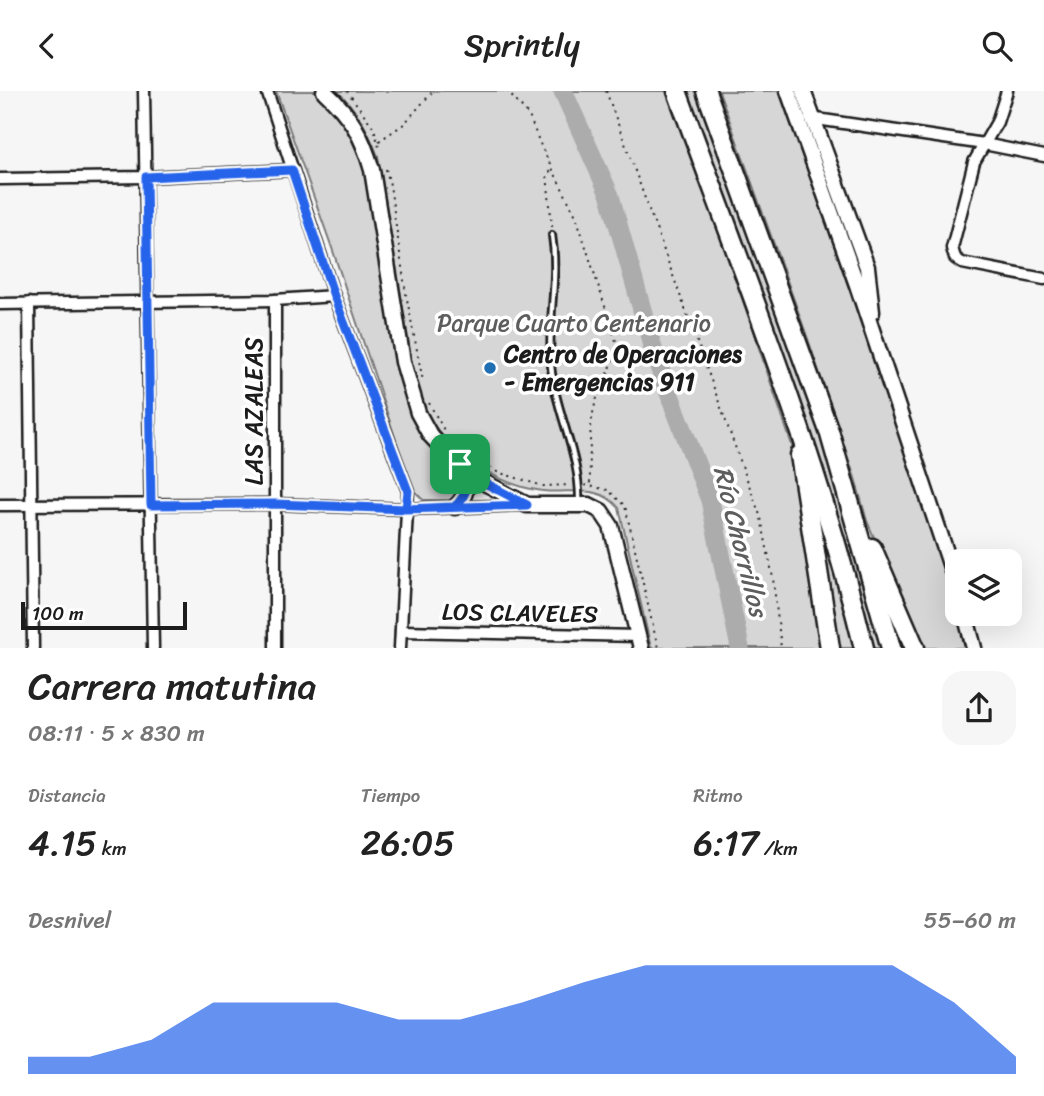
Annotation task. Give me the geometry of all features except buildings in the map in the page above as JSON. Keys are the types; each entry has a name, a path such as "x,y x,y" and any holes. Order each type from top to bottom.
{"highway":[{"path":"677,91 819,485 841,555 864,648"},
{"path":"706,91 829,431 891,648"},
{"path":"793,411 830,648"},
{"path":"849,495 915,648"}],"street":[{"path":"144,91 153,648"},
{"path":"267,91 334,296 408,491 400,648"},
{"path":"324,91 353,121 364,141 372,170 403,362 418,413 430,435 460,464 485,483 527,505"},
{"path":"788,91 945,549"},
{"path":"803,91 867,267 876,345"},
{"path":"1007,91 997,122 974,162 952,248 955,258 962,263 1044,279"},
{"path":"796,115 1044,156"},
{"path":"0,180 292,170"},
{"path":"0,304 275,300 334,296"},
{"name":"LAS AZALEAS","path":"275,300 275,648"},
{"path":"29,303 33,648"},
{"path":"454,507 464,498 467,490 467,480 460,464"},
{"path":"0,505 275,504 406,509 589,505 601,511 611,526 640,642"},
{"path":"968,626 974,648"},
{"name":"LOS CLAVELES","path":"401,631 640,642"}],"lane":[{"path":"552,235 555,256 551,367 580,485 579,504"}],"path":[{"path":"347,91 374,128 381,153"},
{"path":"378,142 404,124 433,91"},
{"path":"507,91 528,116 576,216 617,344 614,363 596,402 591,435 590,485"},
{"path":"606,91 761,518 773,577 781,648"},
{"path":"384,163 424,385"},
{"path":"552,235 547,174 553,170"},
{"path":"426,397 446,434 497,472 543,486 590,485 608,489 625,506 658,648"}],"green space":[{"path":"276,91 315,91 342,118 354,136 366,173 397,361 421,432 440,456 460,474 460,495 452,500 423,500 412,488"},
{"name":"Parque Cuarto Centenario","path":"337,91 668,91 795,454 822,648 651,648 619,508 611,500 593,492 543,491 511,483 465,457 440,433 425,408 413,369 378,156 361,121"},
{"path":"685,91 700,91 823,433 884,648 872,648"},
{"path":"719,91 780,91 945,563 945,626 962,626 967,648 921,648 867,521 808,339"},
{"path":"817,516 838,583 854,648 837,648"}],"waterway":[{"name":"Río Chorrillos","path":"563,91 610,196 656,359 710,500 740,648"}],"place":[{"name":"Centro de Operaciones - Emergencias 911","path":"490,368"}],"route":[{"path":"460,464 467,480 467,490 459,504 454,507 406,509 408,491 334,296 292,170 146,177 151,505 275,504 406,509 527,505 485,483 460,464"}]}
